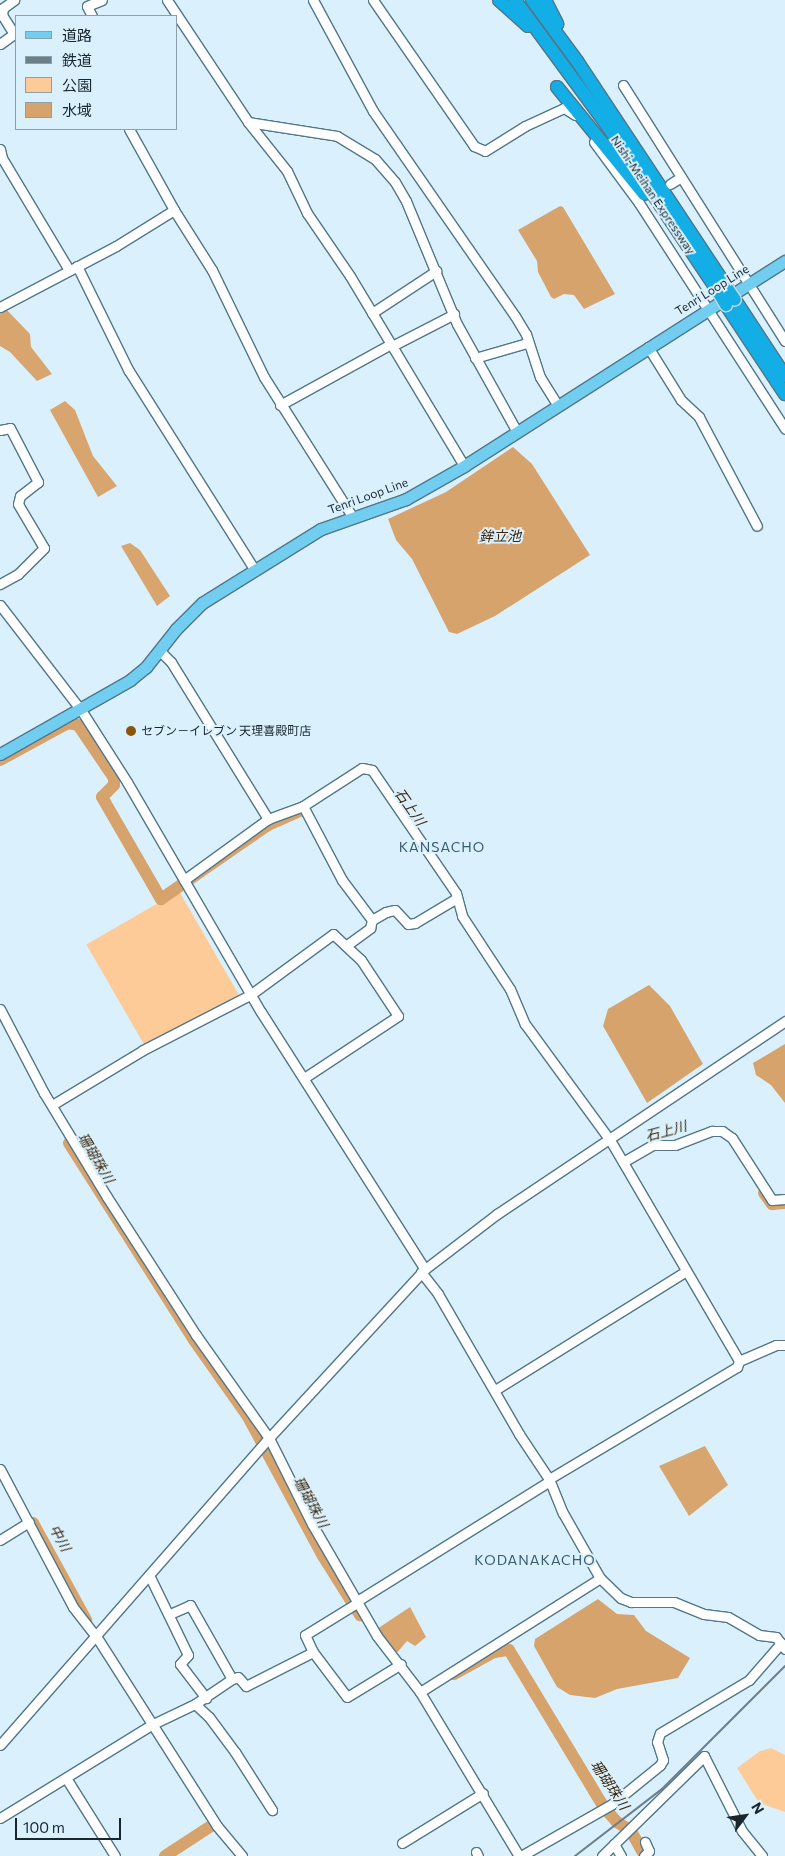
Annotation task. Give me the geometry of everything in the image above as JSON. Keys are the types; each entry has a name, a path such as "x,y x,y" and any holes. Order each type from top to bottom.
{"highway":[{"path":"510,0 552,50"},
{"name":"Nishi-Meihan Expressway","path":"515,0 700,263 723,290"},
{"name":"Nishi-Meihan Expressway","path":"532,0 577,61 731,302 785,376"},
{"path":"542,0 577,61"},
{"path":"552,0 577,61"},
{"path":"497,1 552,50"},
{"path":"497,1 525,23 552,50"},
{"path":"557,87 659,213 690,258 700,263"},
{"name":"Nishi-Meihan Expressway","path":"731,302 785,394"}],"main road":[{"name":"Tenri Loop Line","path":"0,754 81,710 130,680 160,651 192,612 255,570 321,529 352,516 406,499 464,466 516,430 785,261"}],"street":[{"path":"0,44 14,34 2,15 2,8 14,0"},
{"path":"167,0 177,15"},
{"path":"313,0 373,111 515,316 540,377 557,404"},
{"path":"373,0 474,146 485,151 525,126 564,108 577,118 641,202 706,310 785,429"},
{"path":"92,15 87,6 97,1"},
{"path":"178,17 248,122 287,171 307,213 372,313 464,466"},
{"path":"623,85 785,341"},
{"path":"248,122 337,136 375,159 406,201 454,314 475,358 516,430"},
{"path":"130,130 174,210 212,270 280,405 352,516"},
{"path":"0,149 2,158 73,268 129,371 255,570"},
{"path":"670,184 681,177"},
{"path":"0,307 174,210"},
{"path":"372,313 436,271"},
{"path":"280,405 391,345 454,314"},
{"path":"475,358 527,343"},
{"path":"648,347 681,400 699,417 757,526"},
{"path":"0,430 10,428 38,482 20,496 18,504 44,548 18,574 0,584"},
{"path":"0,605 81,710 184,880 250,994 438,1294 519,1434 550,1480 600,1578 621,1598 631,1602 674,1602 704,1614 728,1617 759,1635 771,1634 783,1646 749,1680 660,1733 657,1742 663,1760 660,1765 612,1804 520,1856 420,1692 401,1664 377,1636 312,1524 270,1438 196,1336 52,1106 0,1009"},
{"path":"160,651 171,662 268,819"},
{"path":"184,880 268,819 304,809 362,768 372,770 458,903 510,989 528,1030 610,1140 739,1361"},
{"path":"304,809 342,880 372,920"},
{"path":"372,920 395,910 408,924 414,923 458,903"},
{"path":"347,945 370,928 372,920"},
{"path":"52,1106 143,1050 250,994 333,934 347,945 372,975 398,1016 304,1078"},
{"path":"0,1745 270,1438 423,1270 497,1214 785,1021"},
{"path":"623,1162 653,1145 675,1144 718,1131 732,1138 772,1200 785,1199"},
{"path":"495,1390 686,1271"},
{"path":"401,1664 347,1697 313,1652 305,1635 550,1480 737,1366 739,1361 776,1345 785,1345"},
{"path":"0,1470 72,1607 96,1636 217,1826 242,1856"},
{"path":"0,1540 29,1522"},
{"path":"149,1575 170,1614 188,1655 180,1664 206,1698"},
{"path":"420,1692 600,1578"},
{"path":"170,1614 190,1605 232,1679"},
{"path":"0,1818 152,1724 206,1698 232,1679 238,1677 246,1686 313,1652"},
{"path":"195,1704 209,1717 235,1752 272,1810"},
{"path":"602,1856 704,1756 742,1831 762,1856"},
{"path":"66,1778 115,1856"},
{"path":"402,1843 483,1794"},
{"path":"645,1842 649,1851 645,1855"},
{"path":"614,1844 622,1856"}],"green space":[{"path":"179,891 240,997 147,1050 86,944"},
{"path":"771,1748 785,1755 785,1812 759,1803 737,1768 760,1751"}],"shaded area":[{"path":"3,306 30,334 31,347 52,374 37,381 10,352 0,346 0,307"},
{"path":"65,401 75,410 93,456 117,486 98,497 50,410"},
{"path":"130,543 140,550 170,596 157,606 121,546"},
{"path":"705,1446 728,1485 689,1516 659,1466"},
{"path":"410,1607 426,1637 415,1646 407,1641 396,1654 377,1629"}],"water":[{"path":"560,206 563,207 615,294 584,309 574,295 564,294 554,299 551,297 538,272 537,261 518,230"},
{"name":"鉾立池","path":"513,447 532,464 590,555 495,616 457,634 449,632 412,559 396,540 388,519 446,492"},
{"path":"649,985 670,1006 703,1064 647,1103 603,1026 608,1009"},
{"path":"785,1044 785,1103 771,1085 756,1075 753,1063"},
{"path":"598,1599 617,1614 634,1615 646,1631 690,1658 678,1678 617,1689 595,1698 570,1695 557,1687 534,1646 535,1639"}],"waterway":[{"name":"石上川","path":"0,760 68,723 78,725 114,778 114,785 102,797 161,899 268,825 299,811"},
{"name":"珊瑚珠川","path":"69,1143 194,1340 247,1415 323,1556 360,1615"},
{"name":"石上川","path":"764,1193 772,1204 785,1203"},
{"name":"中川","path":"33,1523 86,1620"},
{"name":"珊瑚珠川","path":"454,1674 494,1652 509,1650 603,1806 617,1822 631,1831 645,1856"},
{"name":"中川","path":"165,1856 214,1824"}],"railway":[{"path":"575,1856 662,1789 785,1666"}],"place":[{"name":"セブン－イレブン 天理喜殿町店","path":"131,731"}],"district":[{"name":"KANSACHO","path":"442,847"},
{"name":"KODANAKACHO","path":"535,1560"}]}
